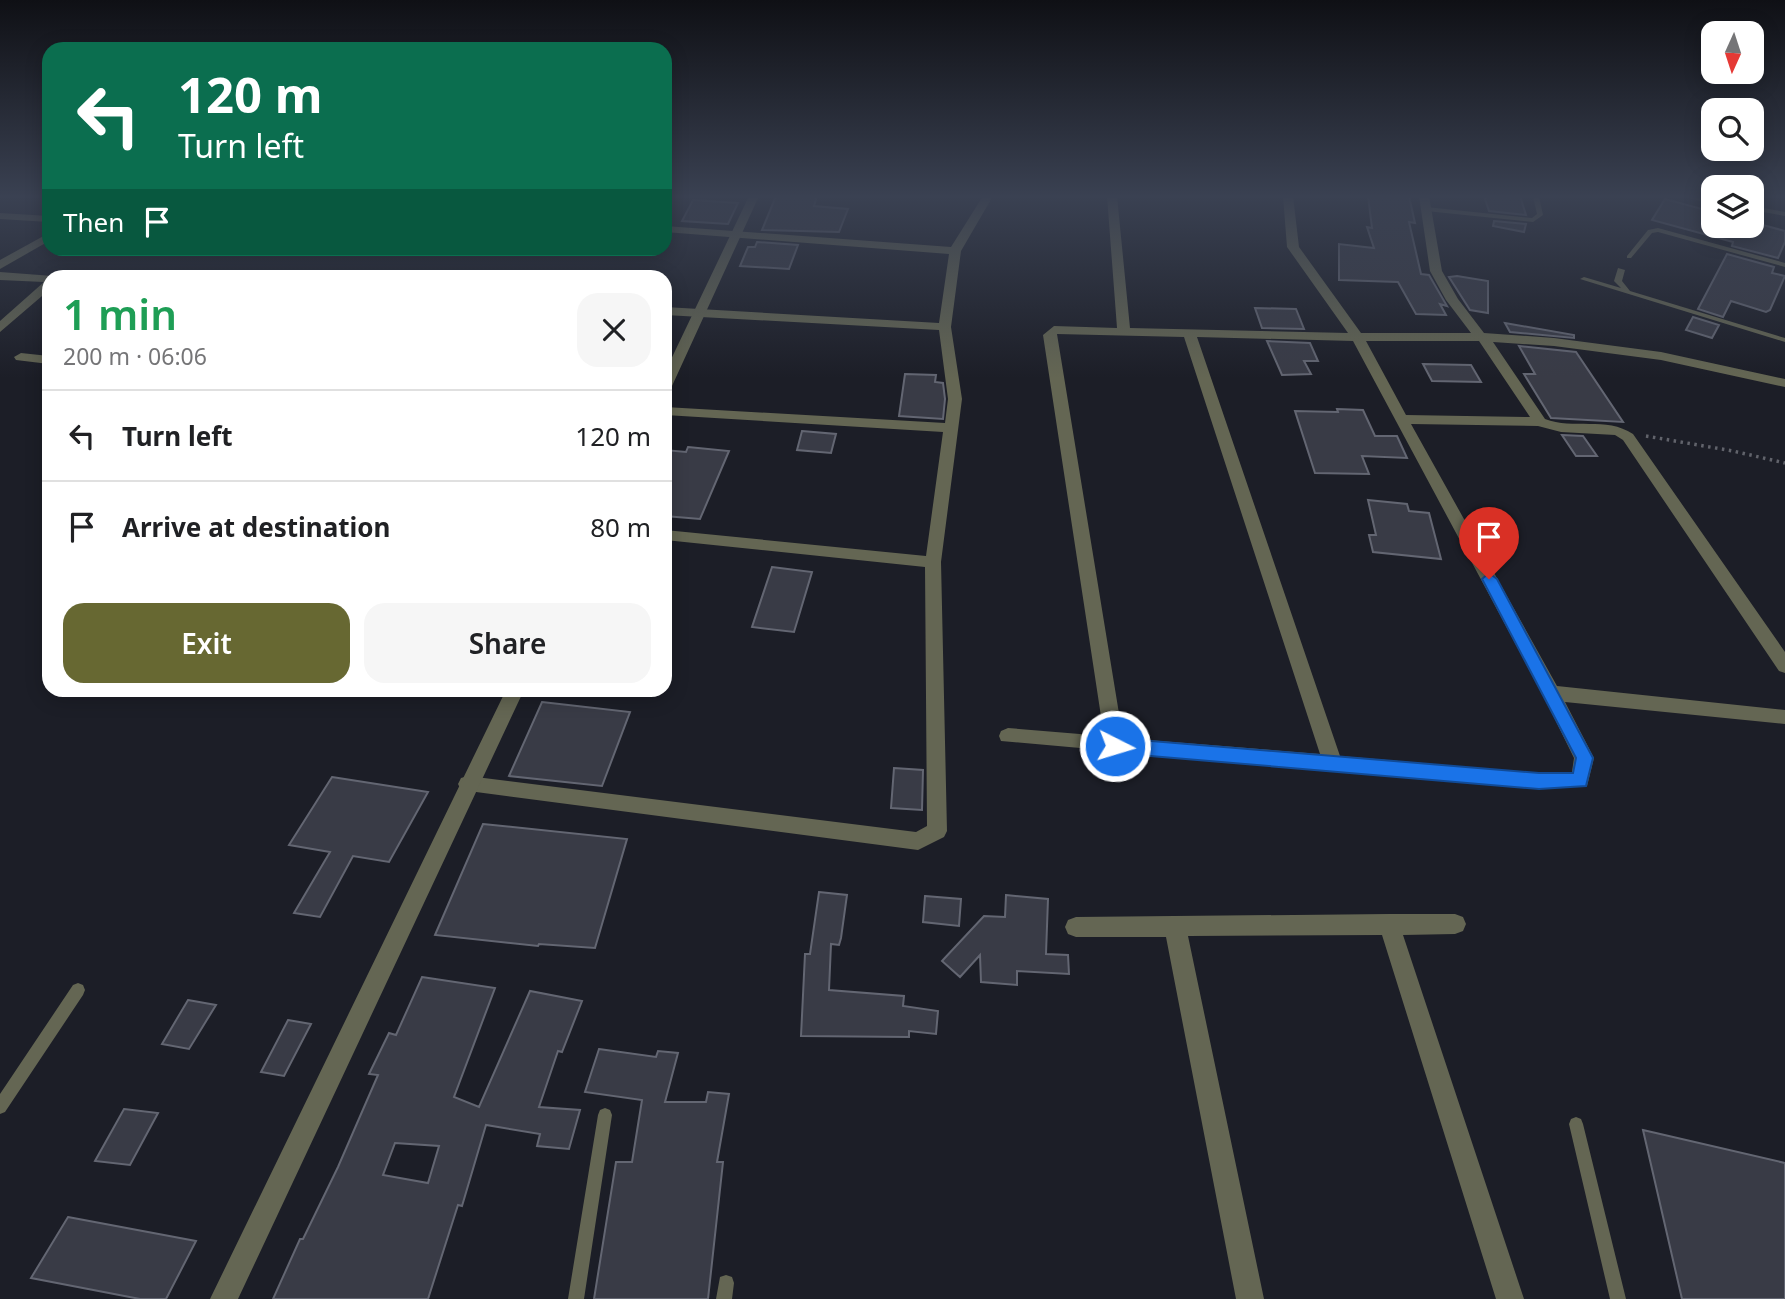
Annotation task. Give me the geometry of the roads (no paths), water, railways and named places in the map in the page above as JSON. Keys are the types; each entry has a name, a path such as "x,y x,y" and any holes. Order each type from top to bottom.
{"street":[{"path":"672,371 725,257"},
{"path":"468,783 918,841 927,839 938,828 933,562 953,428 955,399 945,327 954,257"},
{"path":"1117,257 1124,331"},
{"path":"1008,736 1539,781 1580,780 1584,758 1551,693 1357,337 1300,257"},
{"path":"1433,257 1441,282 1540,422"},
{"path":"0,276 42,279"},
{"path":"0,328 42,290"},
{"path":"672,311 945,327"},
{"path":"1115,746 1049,335 1054,330 1482,337 1626,350 1721,367 1785,383"},
{"path":"1189,333 1333,764"},
{"path":"21,358 42,360"},
{"path":"672,411 953,428"},
{"path":"1403,419 1540,422 1553,427 1624,433 1785,666"},
{"path":"672,536 933,562"},
{"path":"1551,693 1785,717"},
{"path":"224,1299 468,783 511,697"},
{"path":"1389,924 1510,1299"},
{"path":"1076,928 1455,924"},
{"path":"1175,927 1250,1299"}],"lane":[{"path":"1755,257 1785,265"},
{"path":"1621,270 1618,281 1636,294"},
{"path":"1584,279 1785,340"},
{"path":"0,1107 78,990"},
{"path":"576,1299 605,1115"},
{"path":"1576,1124 1618,1299"}]}
